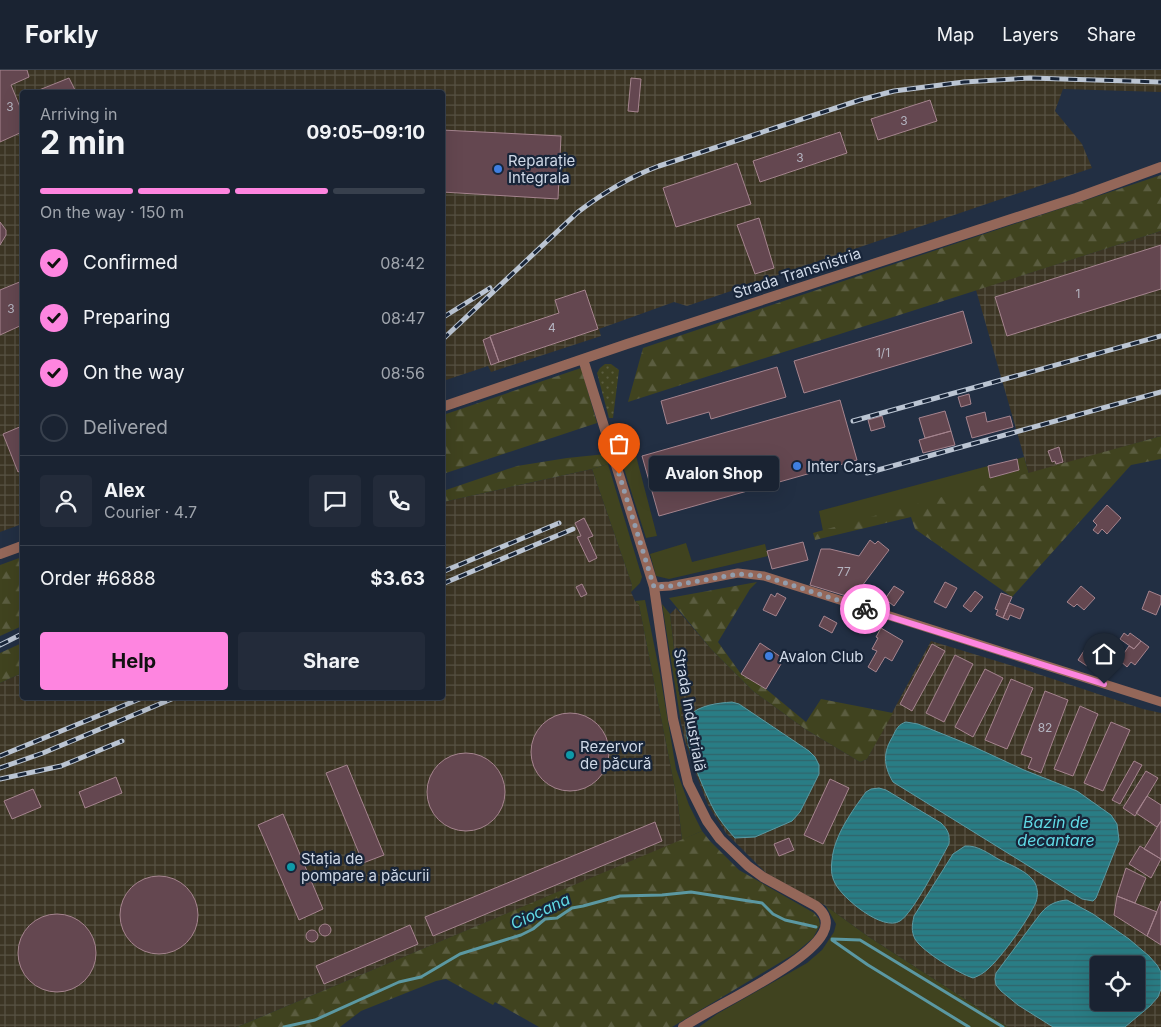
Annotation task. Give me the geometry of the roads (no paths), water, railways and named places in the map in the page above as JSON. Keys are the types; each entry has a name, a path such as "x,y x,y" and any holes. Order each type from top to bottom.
{"street":[{"name":"Strada Transnistria","path":"445,406 1076,198 1161,167"},
{"name":"Strada Industrială","path":"583,359 654,587 673,720 688,783 704,817 720,840 748,866 816,906 823,912 826,924 823,934 802,956 683,1027"},
{"path":"0,554 20,547"},
{"path":"654,587 738,574 764,576 1161,702"}],"water":[{"path":"732,702 739,704 809,751 819,765 819,774 800,812 792,821 755,837 735,838 719,818 699,778 687,735 686,724 693,712 709,705"},
{"name":"Bazin de decantare","path":"906,722 918,724 1077,791 1111,815 1117,824 1119,840 1096,898 1093,901 1082,899 893,782 887,770 885,759 887,748 897,729"},
{"path":"879,788 886,790 941,823 949,835 949,844 912,908 900,921 893,923 874,918 854,905 839,889 832,872 833,851 844,824 866,792"},
{"name":"Bazin de decantare","path":"965,846 979,848 1024,872 1032,879 1037,888 1036,902 1027,919 997,960 982,974 973,978 950,967 925,950 915,939 912,931 914,916 953,854"},
{"path":"1067,900 1093,914 1129,939 1149,956 1161,972 1161,989 1158,997 1145,1010 1145,956 1090,956 1090,1011 1144,1011 1125,1027 1053,1027 1018,1005 996,985 996,973 1041,913 1056,902"}],"waterway":[{"name":"Ciocana","path":"284,1027 315,1020 399,982 421,977 460,954 521,935 533,929 545,919 557,918 572,908 620,896 691,892 762,903 773,914 785,920 816,927"},
{"path":"832,939 860,940 1003,1027"},
{"name":"Ciocana","path":"832,940 868,965 969,1027"}],"railway":[{"path":"445,337 578,212 617,186 659,166 860,100 894,91 964,82 1030,78 1161,82"},
{"path":"445,316 490,288"},
{"path":"853,421 1161,336"},
{"path":"867,473 1161,392"},
{"path":"445,571 559,523"},
{"path":"445,583 573,529"},
{"path":"0,645 20,635"},
{"path":"0,756 137,700"},
{"path":"0,768 43,753 169,700"},
{"path":"0,779 61,766 122,741"}],"place":[{"name":"Reparație Integrala","path":"498,169"},
{"name":"Inter Cars","path":"797,466"},
{"name":"Avalon Shop","path":"619,474"},
{"name":"Avalon Club","path":"769,656"},
{"name":"Rezervor de păcură","path":"570,755"},
{"name":"Stația de pompare a păcurii","path":"291,867"}]}
